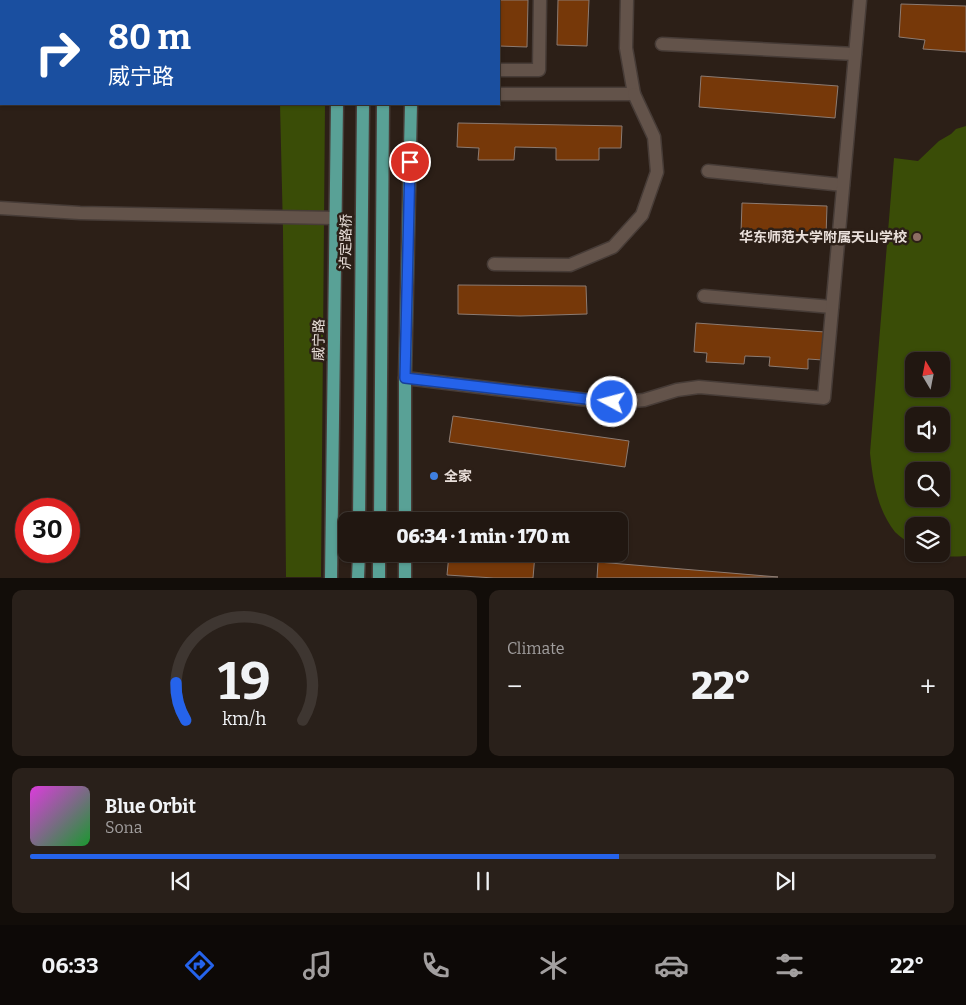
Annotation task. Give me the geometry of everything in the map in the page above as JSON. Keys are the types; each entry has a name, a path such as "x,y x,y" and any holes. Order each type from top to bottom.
{"main road":[{"name":"威宁路","path":"331,578 337,105"},
{"name":"泸定路桥","path":"359,512 363,105"},
{"path":"380,512 383,105"},
{"path":"405,512 405,378 411,105"},
{"path":"358,562 358,578"},
{"path":"380,562 380,578"},
{"path":"405,562 405,578"}],"street":[{"path":"500,70 539,70 540,0"},
{"path":"494,264 570,265 613,247 642,215 657,172 654,137 634,94 626,48 627,0"},
{"path":"405,378 612,402 644,400 677,390 699,387 824,398 860,0"},
{"path":"662,44 855,54"},
{"path":"500,94 634,94"},
{"path":"708,171 843,185"},
{"path":"0,208 80,213 335,218"},
{"path":"704,296 832,307"}],"green space":[{"path":"280,105 325,105 321,577 286,577"},
{"path":"966,126 966,556 950,556 950,517 905,517 905,540 895,532 880,504 874,484 870,453 894,158 918,161 939,141 956,129"}],"building":[{"path":"500,0 528,0 527,47 500,46"},
{"path":"558,0 589,0 587,46 557,45"},
{"path":"901,4 966,6 966,52 923,49 925,40 899,37"},
{"path":"701,76 838,86 835,118 699,107"},
{"path":"458,123 622,126 621,148 599,148 599,160 556,160 556,148 515,147 514,160 478,160 479,148 457,147"},
{"path":"742,203 827,206 826,236 741,233"},
{"path":"458,285 586,286 587,314 520,316 458,314"},
{"path":"696,323 825,332 823,360 808,359 808,369 769,366 770,357 745,356 744,364 706,362 707,353 694,352"},
{"path":"453,416 629,441 625,467 449,442"},
{"path":"448,562 534,562 533,578 447,575"},
{"path":"598,562 778,577 597,578"}],"place":[{"name":"华东师范大学附属天山学校","path":"917,237"},
{"name":"全家","path":"434,476"}],"route":[{"path":"410,162 405,378 612,402"}]}
